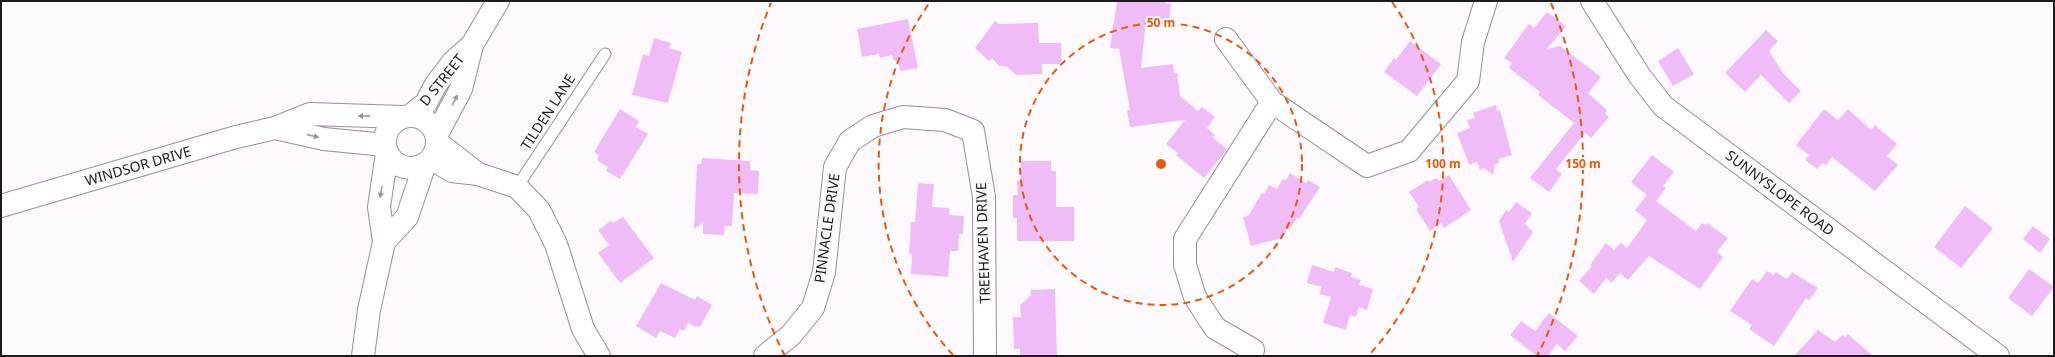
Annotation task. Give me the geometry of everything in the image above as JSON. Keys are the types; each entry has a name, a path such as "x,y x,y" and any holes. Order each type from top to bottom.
{"street":[{"name":"D STREET","path":"384,242 407,217 433,150 461,89 472,45 498,1"},
{"path":"1226,39 1272,102 1366,166 1409,151 1468,81 1473,42 1486,1"},
{"name":"SUNNYSLOPE ROAD","path":"1592,1 1639,75 1663,106 1998,356"},
{"name":"D STREET","path":"407,116 426,103 436,84 453,62 472,45"},
{"path":"1253,350 1215,328 1195,297 1185,265 1185,239 1272,102"},
{"name":"WINDSOR DRIVE","path":"1,206 236,137 275,128 310,114 407,116"},
{"path":"364,356 369,310 384,242 379,207 386,149 385,136 389,127 395,121 407,116 420,116 433,126 433,150 452,171 478,174 517,187 539,210 556,244 583,329 599,356"},
{"name":"PINNACLE DRIVE","path":"765,356 791,335 813,308 824,272 835,167 850,141 873,126 903,117 945,120 973,131"},
{"name":"WINDSOR DRIVE","path":"275,128 386,149"},
{"name":"TREEHAVEN DRIVE","path":"973,131 984,197 985,356"},
{"path":"386,149 392,160 400,166 413,168 433,150"}],"lane":[{"name":"TILDEN LANE","path":"517,187 605,54"}],"building":[{"path":"1117,1 1166,1 1165,3 1171,4 1169,21 1155,19 1155,23 1146,22 1141,68 1173,64 1174,73 1177,73 1180,96 1198,111 1202,107 1215,117 1207,128 1215,135 1213,138 1227,149 1204,178 1176,155 1178,153 1166,144 1185,120 1130,127 1127,111 1130,110 1119,49 1110,48"},
{"path":"1547,12 1566,26 1547,49 1560,46 1601,77 1588,93 1607,110 1605,113 1609,117 1591,138 1585,133 1556,169 1562,174 1549,192 1530,178 1574,123 1538,95 1540,92 1509,68 1512,63 1504,58 1529,24 1534,28"},
{"path":"908,19 918,68 900,71 898,60 894,61 892,55 880,58 879,54 862,57 857,29"},
{"path":"995,21 999,24 1038,23 1039,43 1061,43 1061,64 1042,64 1042,74 1016,75 1006,66 999,66 992,58 989,61 975,48"},
{"path":"1766,30 1778,41 1769,51 1783,73 1801,91 1789,103 1761,75 1745,92 1725,73"},
{"path":"654,38 671,43 669,48 682,52 668,103 632,95 643,54 649,56"},
{"path":"1410,41 1441,64 1417,96 1384,72 1394,58 1396,60"},
{"path":"1678,48 1694,74 1673,86 1658,61"},
{"path":"1496,105 1497,111 1500,110 1512,155 1498,159 1499,163 1495,164 1493,175 1484,168 1480,170 1477,162 1469,165 1457,133 1470,128 1467,120 1475,118 1473,113"},
{"path":"620,109 639,121 636,127 648,134 620,179 606,171 608,167 597,160 599,155 594,152"},
{"path":"1824,109 1838,120 1848,109 1871,130 1875,125 1897,144 1887,156 1898,165 1875,191 1832,157 1826,165 1822,163 1817,169 1805,160 1809,155 1796,145"},
{"path":"1652,155 1674,172 1663,186 1666,188 1656,201 1696,231 1702,223 1706,225 1707,223 1728,238 1717,252 1723,257 1700,289 1649,256 1628,280 1620,273 1612,283 1606,278 1594,294 1579,281 1592,266 1590,265 1606,243 1614,250 1621,243 1627,248 1647,220 1635,210 1647,195 1631,182"},
{"path":"702,158 750,161 750,170 759,171 758,194 734,193 732,226 725,226 724,235 703,234 703,223 694,229 697,164 701,164"},
{"path":"1021,161 1051,161 1051,171 1056,171 1056,207 1074,207 1074,241 1017,241 1017,218 1013,218 1013,195 1018,195 1017,181 1020,181"},
{"path":"1290,173 1306,183 1308,180 1320,187 1299,219 1297,218 1289,230 1287,229 1281,238 1251,246 1243,217 1248,216 1262,193 1264,194 1269,185 1277,189 1283,179 1286,180"},
{"path":"1449,175 1471,210 1444,228 1441,223 1430,231 1416,209 1419,207 1409,192 1428,180 1429,182 1436,178 1439,181"},
{"path":"918,183 934,184 932,207 949,208 949,215 964,216 963,234 959,234 958,251 950,251 948,277 911,274 912,254 909,254 911,222 915,222"},
{"path":"1516,202 1532,213 1525,224 1533,232 1513,262 1499,221 1506,210 1509,212"},
{"path":"1965,206 1993,228 1961,268 1934,247"},
{"path":"623,217 654,258 620,283 598,253 609,245 598,230 611,221 613,223"},
{"path":"2033,226 2050,239 2040,253 2023,239"},
{"path":"1312,265 1334,272 1335,267 1352,273 1351,277 1361,280 1359,285 1373,289 1367,310 1359,307 1356,317 1350,315 1346,330 1323,323 1331,297 1319,294 1322,287 1307,283"},
{"path":"2029,269 2054,287 2032,316 2008,298"},
{"path":"1767,271 1773,275 1776,272 1787,279 1792,272 1818,288 1809,300 1806,298 1774,346 1749,329 1752,325 1730,311 1752,279 1758,283"},
{"path":"661,283 695,300 697,296 712,305 700,327 696,327 688,323 684,331 680,329 675,338 660,331 656,338 636,326"},
{"path":"1055,289 1057,356 1020,356 1020,349 1014,349 1013,317 1021,317 1020,305 1031,295 1031,290"},
{"path":"1549,313 1578,336 1565,351 1557,344 1548,356 1537,356 1510,335 1521,321 1535,331"},
{"path":"1818,330 1835,342 1842,335 1845,337 1848,334 1873,356 1794,356"}]}
